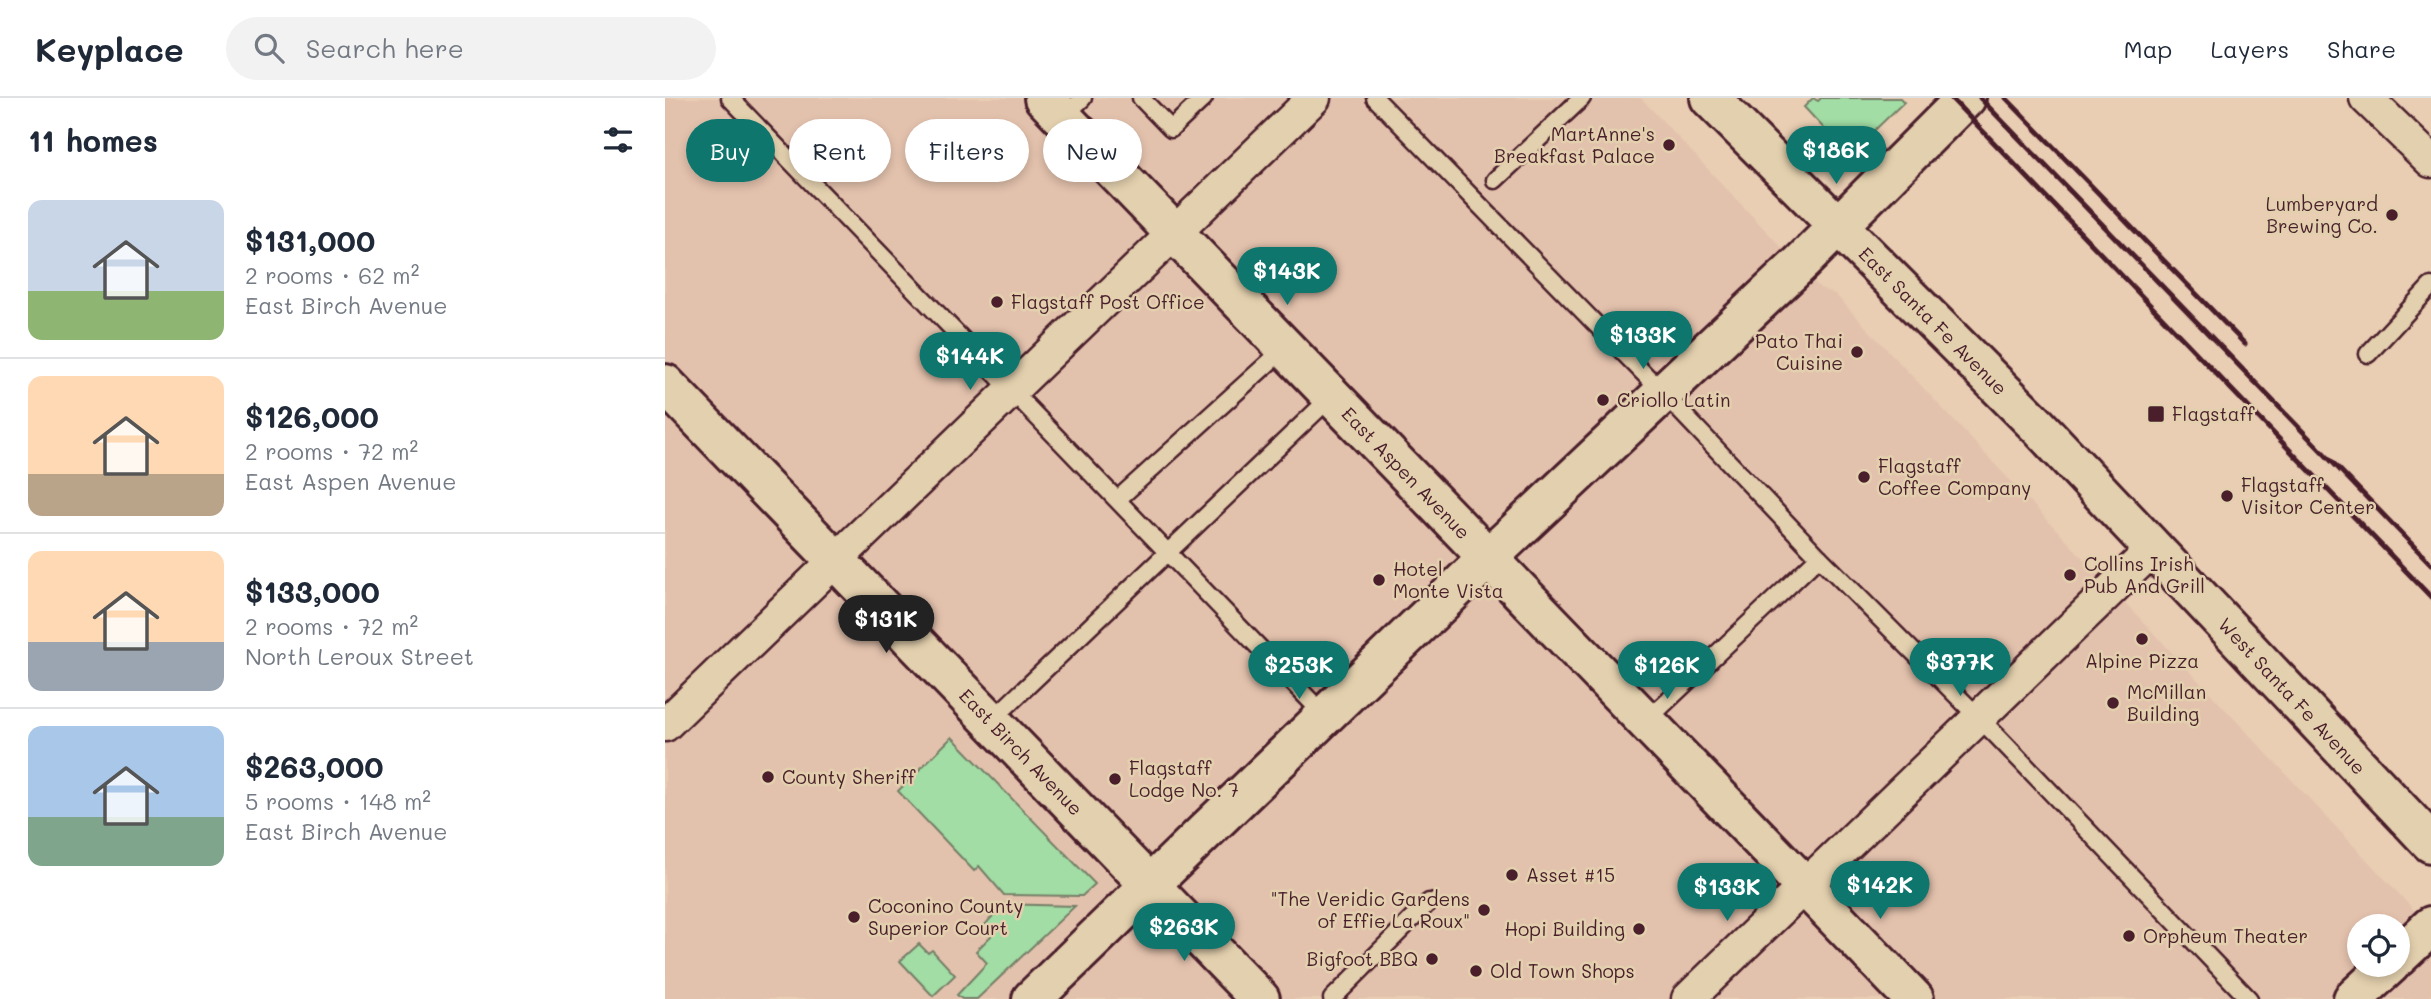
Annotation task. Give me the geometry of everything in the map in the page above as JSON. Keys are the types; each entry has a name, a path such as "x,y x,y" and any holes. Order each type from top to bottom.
{"street":[{"path":"668,715 835,560 1314,98"},
{"name":"East Santa Fe Avenue","path":"1710,98 2038,426 2153,549"},
{"path":"1032,999 1488,558 1839,225 1966,98"},
{"path":"2366,98 2431,161"},
{"name":"East Aspen Avenue","path":"1063,104 1176,234 1914,999"},
{"name":"East Birch Avenue","path":"665,384 1260,999"},
{"path":"1688,999 2153,549"},
{"name":"West Santa Fe Avenue","path":"2153,549 2431,843"},
{"path":"2410,946 2431,926"},
{"path":"2353,999 2377,977"}],"lane":[{"path":"730,98 1326,717"},
{"path":"1141,98 1171,129 1204,98"},
{"path":"1375,98 1664,393 1818,557 1977,719 2008,747 2249,999"},
{"path":"1495,180 1582,98"},
{"path":"2368,355 2431,286"},
{"path":"1118,499 1285,348"},
{"path":"992,722 1332,396"},
{"path":"1646,721 1818,557"},
{"path":"1332,999 1429,902"}],"shaded area":[{"path":"665,98 1641,98 1820,288 1835,294 2431,928 2431,999 665,999"}],"green space":[{"path":"1813,98 1818,101 1821,98 1900,98 1904,102 1855,149 1843,149 1804,107"},
{"path":"952,737 1095,884 1082,896 1004,895 979,866 974,871 898,791"},
{"path":"1003,904 1075,906 977,999 962,999 957,995 987,963 976,951 991,936 984,926"},
{"path":"919,944 928,953 932,950 955,975 933,996 900,961"}],"railway":[{"path":"1951,98 2431,597"},
{"path":"1980,98 2431,564"},
{"path":"2006,98 2245,344"}],"place":[{"name":"MartAnne's Breakfast Palace","path":"1669,145"},
{"name":"Lumberyard Brewing Co.","path":"2392,215"},
{"name":"Flagstaff Post Office","path":"997,302"},
{"name":"Pato Thai Cuisine","path":"1857,352"},
{"name":"Criollo Latin","path":"1603,400"},
{"name":"Flagstaff","path":"2156,414"},
{"name":"Flagstaff Coffee Company","path":"1864,477"},
{"name":"Flagstaff Visitor Center","path":"2227,496"},
{"name":"Collins Irish Pub And Grill","path":"2070,575"},
{"name":"Hotel Monte Vista","path":"1379,580"},
{"name":"Alpine Pizza","path":"2142,639"},
{"name":"McMillan Building","path":"2113,703"},
{"name":"County Sheriff","path":"768,777"},
{"name":"Flagstaff Lodge No. 7","path":"1115,779"},
{"name":"Asset #15","path":"1512,875"},
{"name":"\"The Veridic Gardens of Effie La Roux\"","path":"1484,910"},
{"name":"Coconino County Superior Court","path":"854,917"},
{"name":"Hopi Building","path":"1639,929"},
{"name":"Orpheum Theater","path":"2129,936"},
{"name":"Bigfoot BBQ","path":"1432,959"},
{"name":"Old Town Shops","path":"1476,971"}]}
